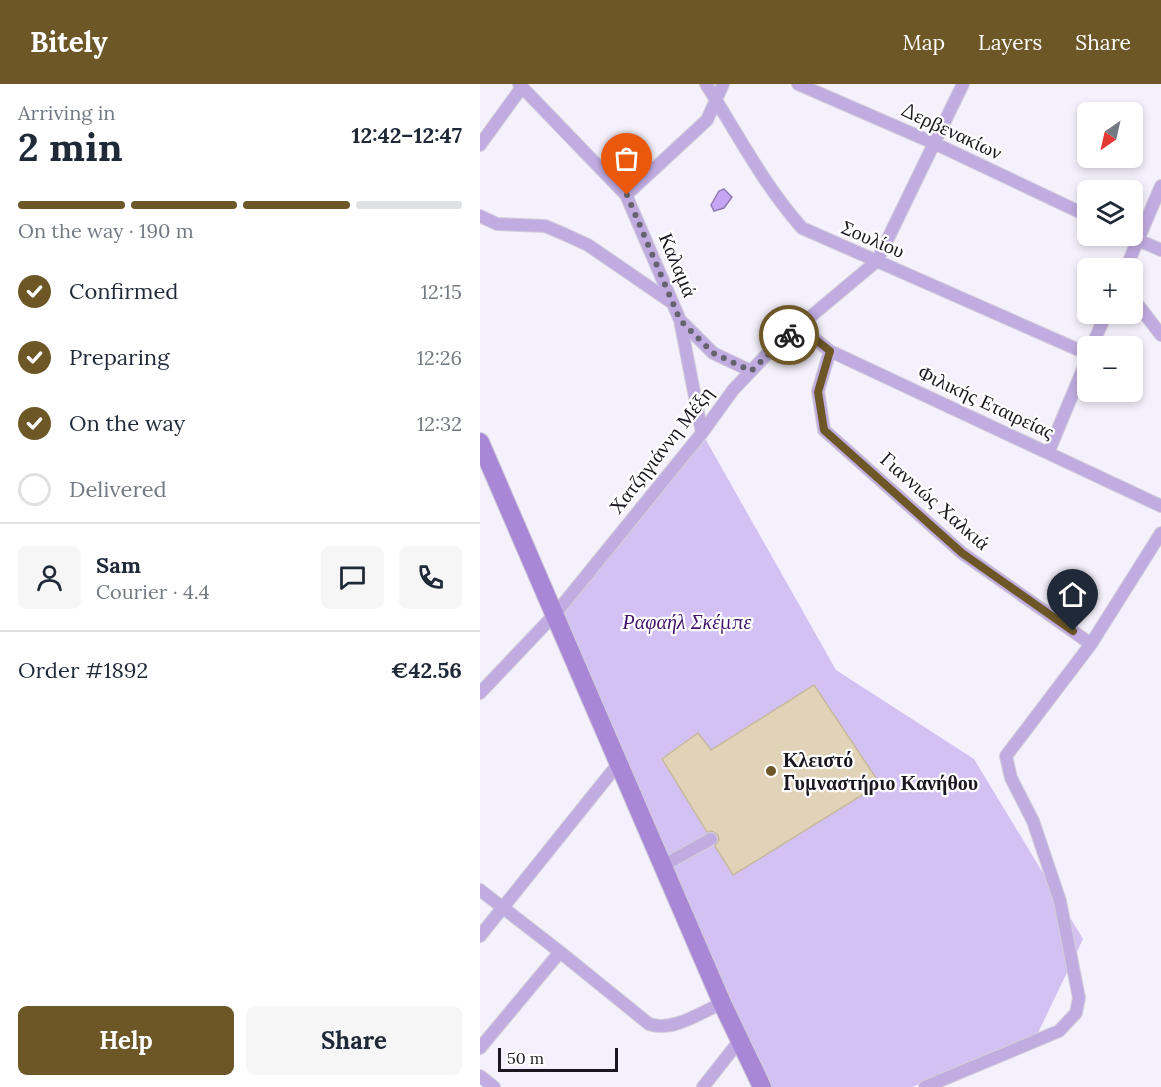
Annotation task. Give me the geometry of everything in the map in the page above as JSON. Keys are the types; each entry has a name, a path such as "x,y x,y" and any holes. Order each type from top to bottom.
{"street":[{"name":"Σουλίου","path":"706,84 743,148 783,206 802,228 1077,350"},
{"path":"627,195 707,120 723,84"},
{"name":"Δερβενακίων","path":"798,84 936,144 1077,211"},
{"name":"Χατζηγιάννη Μέξη","path":"480,693 556,613 702,433 733,390 773,348 877,261 936,144 963,84"},
{"path":"480,145 520,86"},
{"name":"Καλαμά","path":"520,86 627,195 680,320 702,433"},
{"path":"1143,221 1161,186"},
{"path":"480,216 498,224 544,226 564,234 588,246 672,303"},
{"path":"1143,242 1161,250"},
{"path":"1143,311 1161,335"},
{"path":"680,320 713,353 751,371"},
{"name":"Φιλικής Εταιρείας","path":"800,327 830,351 1161,506"},
{"name":"Γιαννιώς Χαλκιά","path":"830,351 818,392 824,430 962,553 1091,644"},
{"path":"1048,453 1077,382"},
{"path":"482,453 556,613 618,764 664,865 722,1003 762,1087"},
{"path":"926,1087 1059,1031 1076,1013 1079,998 1060,901 1033,821 1011,778 1006,756 1091,644 1161,533"},
{"path":"480,936 618,764"},
{"path":"664,865 711,839"},
{"path":"480,890 649,1024 669,1027 722,1003"},
{"path":"480,1048 560,952"},
{"path":"703,1087 740,1040"},
{"path":"480,1076 494,1087"}],"green space":[{"name":"Ραφαήλ Σκέμπε","path":"702,433 836,670 974,759 1083,939 1036,1037 912,1087 762,1087 556,613"}],"shaded area":[{"path":"724,189 732,197 724,208 714,211 711,205 719,191"}],"building":[{"name":"Κλειστό Γυμναστήριο Κανήθου","path":"814,685 880,784 733,875 715,846 719,840 718,835 712,831 707,832 662,759 698,733 711,750"}],"way so far":[{"path":"627,195 680,320 713,353 751,371 789,335"}],"place":[{"name":"Κλειστό Γυμναστήριο Κανήθου","path":"771,771"}],"route":[{"path":"789,335 800,327 830,351 818,392 824,430 962,553 1073,631"}]}
